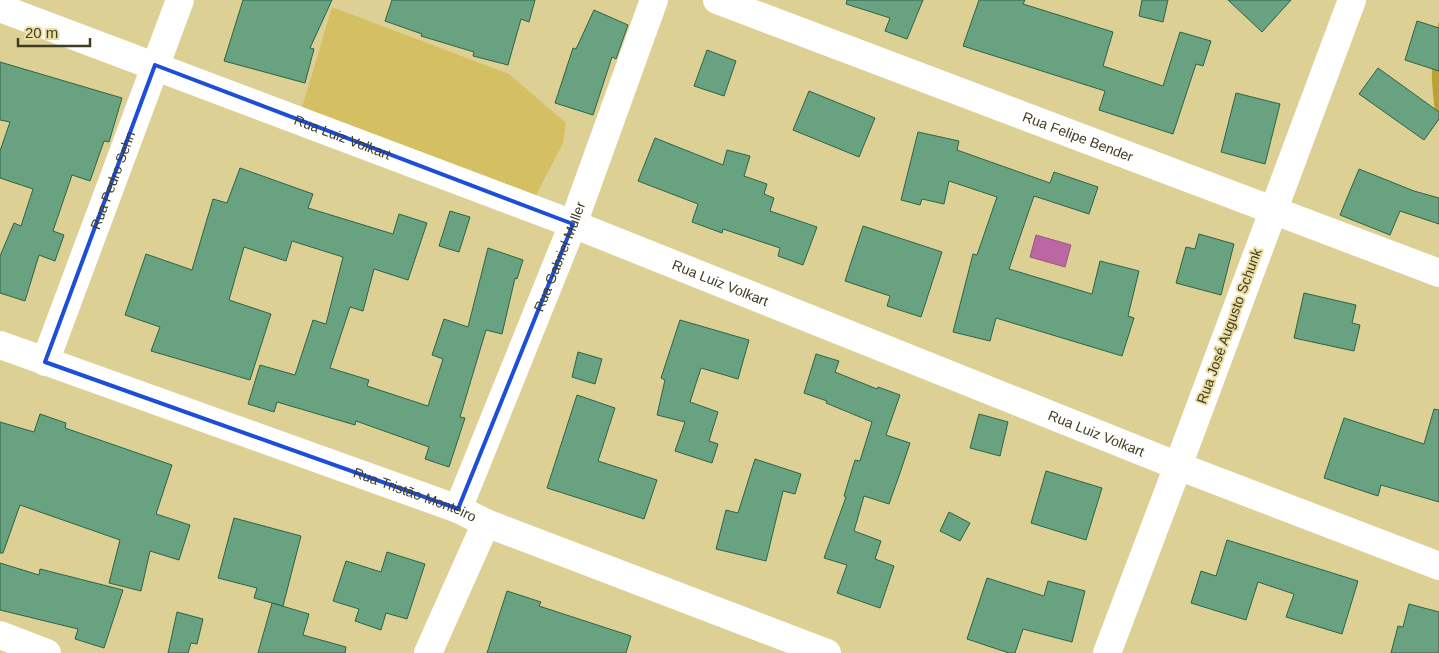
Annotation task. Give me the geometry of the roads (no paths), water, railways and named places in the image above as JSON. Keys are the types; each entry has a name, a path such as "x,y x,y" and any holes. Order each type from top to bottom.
{"street":[{"name":"Rua Pedro Sehn","path":"45,362 180,0"},
{"name":"Rua Gabriel Muller","path":"458,509 573,224 654,0"},
{"name":"Rua Felipe Bender","path":"717,0 1439,273"},
{"name":"Rua José Augusto Schunk","path":"1107,653 1178,466 1271,211 1352,0"},
{"name":"Rua Luiz Volkart","path":"0,8 573,224 1178,466 1439,566"},
{"name":"Rua Tristão Monteiro","path":"0,345 458,509 486,522 827,653"},
{"path":"428,653 486,522"},
{"path":"0,635 42,652"}]}
